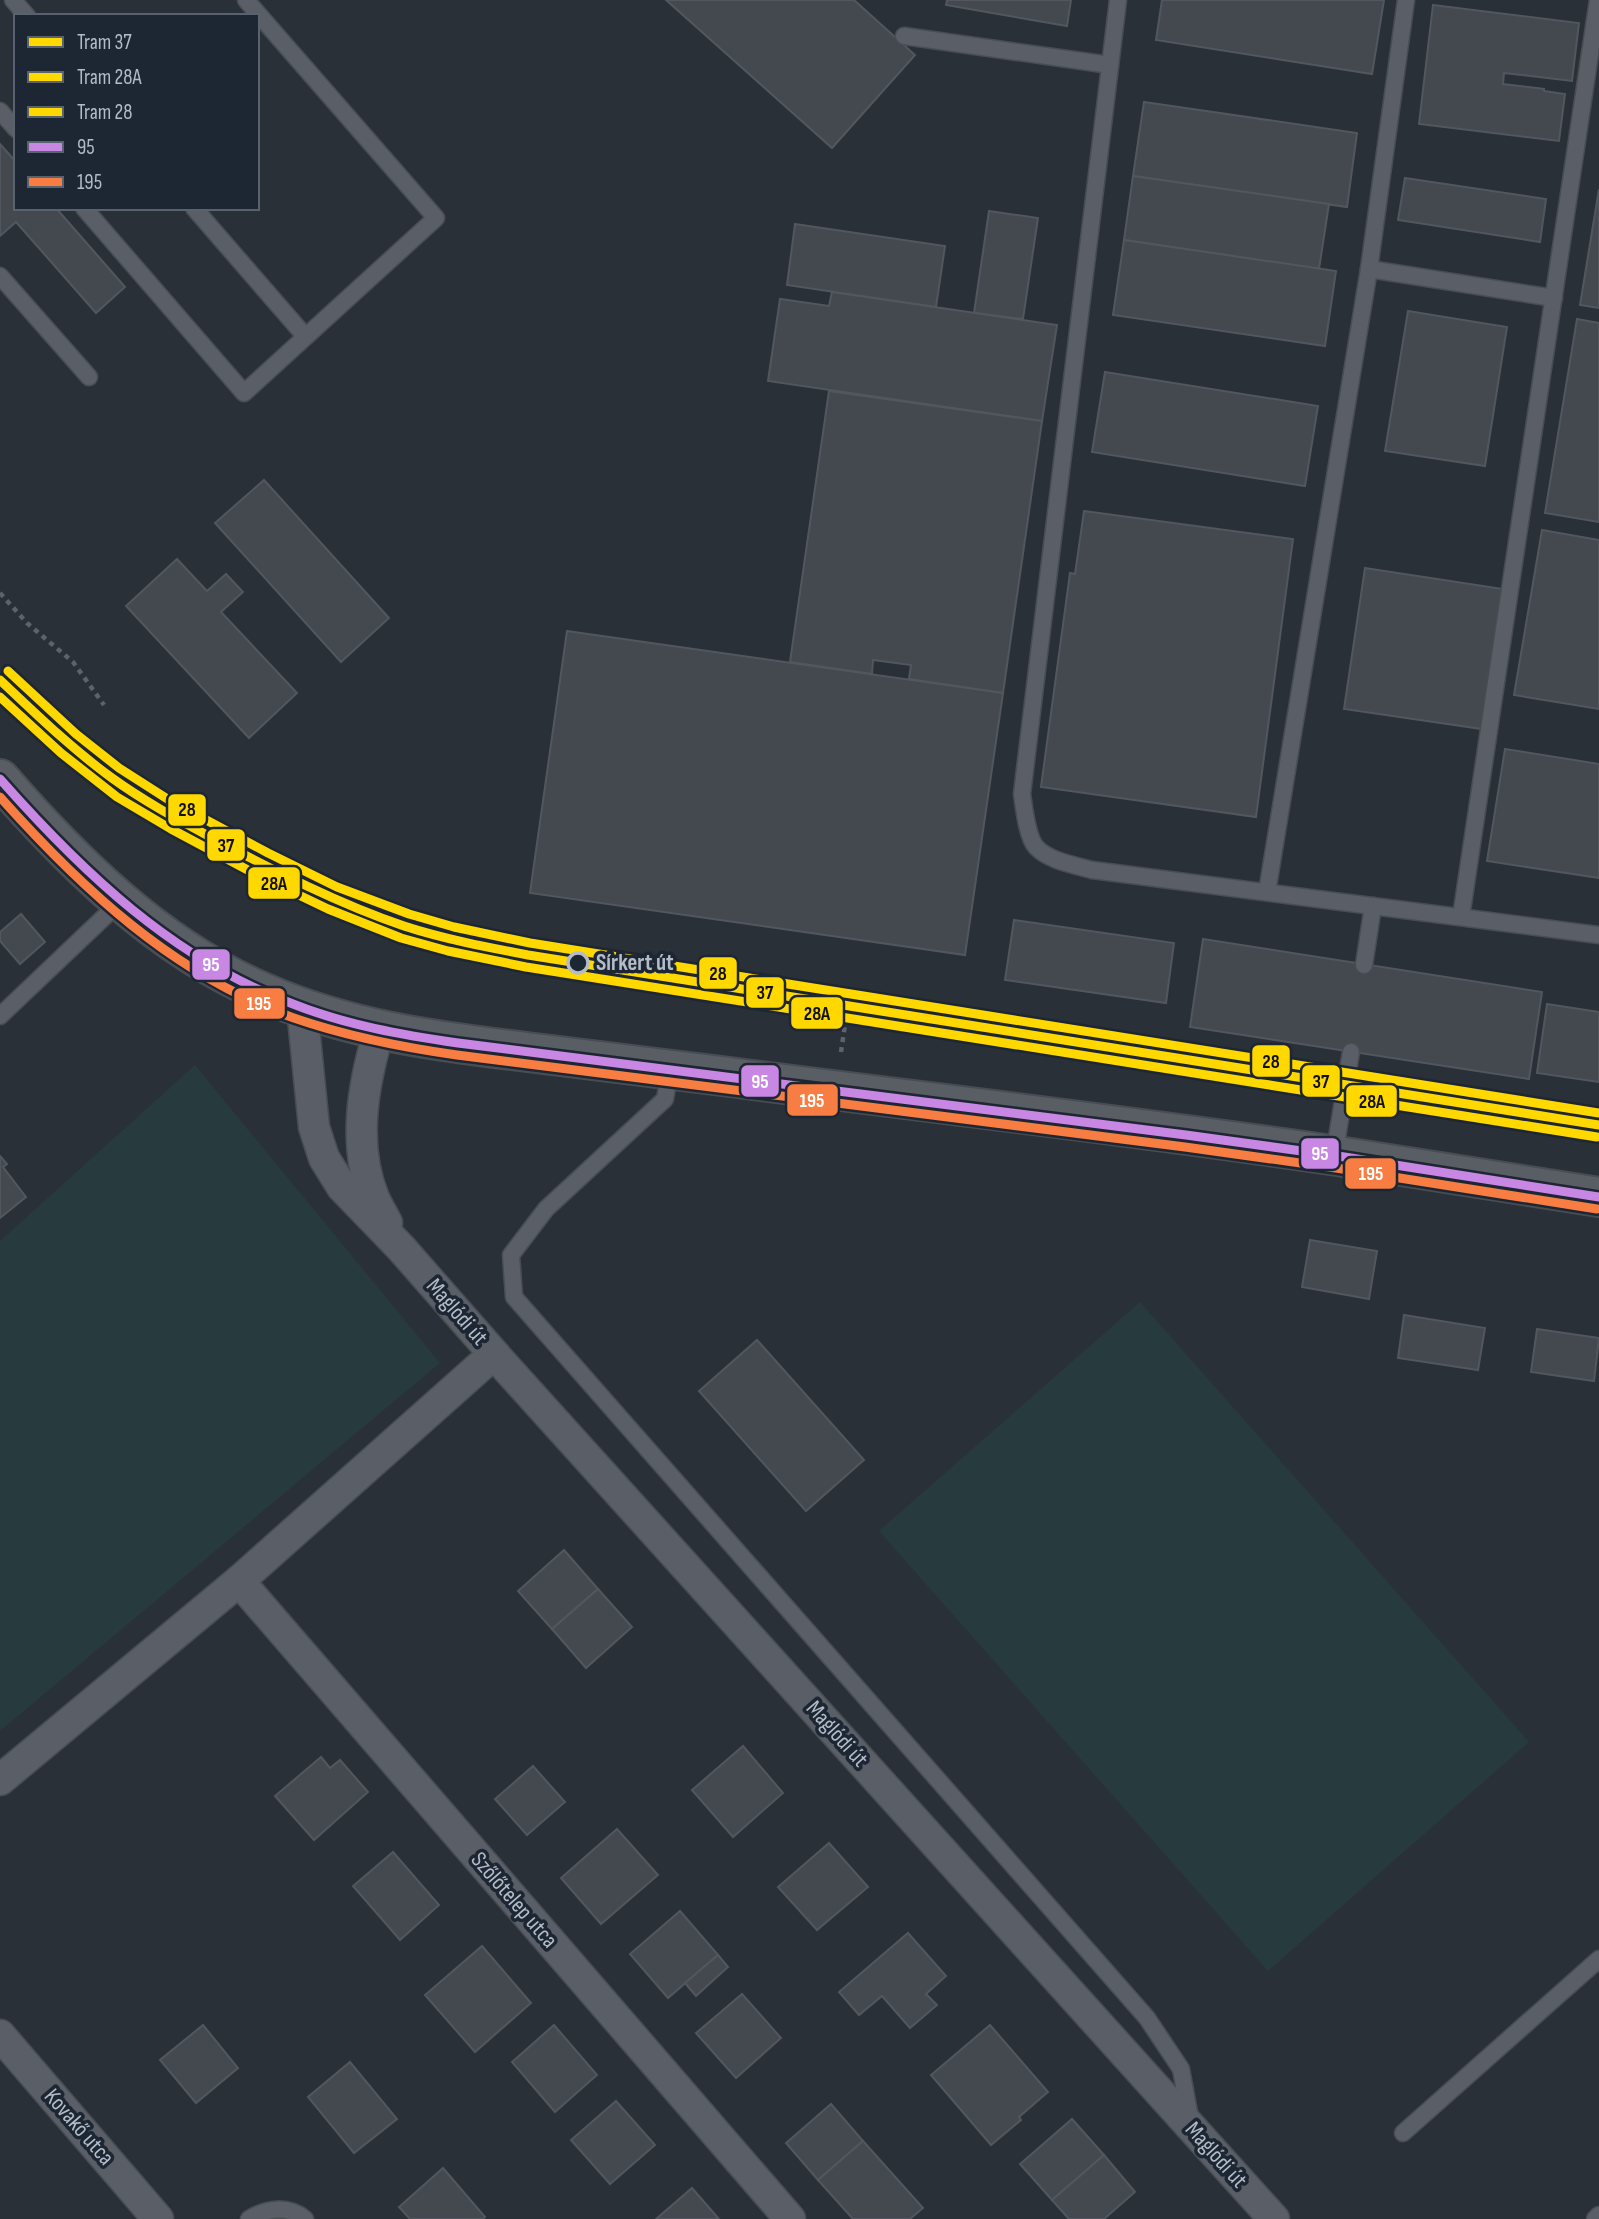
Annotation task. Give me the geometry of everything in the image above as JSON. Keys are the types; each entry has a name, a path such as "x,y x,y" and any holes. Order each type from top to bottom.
{"street":[{"path":"0,779 31,814 120,902 168,938 260,992 302,1008 379,1031 438,1041 1334,1156 1599,1197"},
{"name":"Maglódi út","path":"302,1008 314,1128 324,1158 342,1187 401,1248 1274,2219"},
{"name":"Maglódi út","path":"379,1031 368,1066 364,1092 364,1163 374,1197 401,1248"},
{"path":"0,1780 239,1581 495,1354"},
{"name":"Szőlőtelep utca","path":"239,1581 790,2219"},
{"name":"Kovakő utca","path":"0,2035 158,2219"}],"lane":[{"path":"13,0 25,14"},
{"path":"246,0 258,14"},
{"path":"1118,0 1022,794 1024,813 1035,846 1055,859 1092,870 1599,935"},
{"path":"1267,892 1369,269 1406,0"},
{"path":"1461,917 1596,1"},
{"path":"86,210 244,393 436,218 259,15"},
{"path":"904,36 1110,65"},
{"path":"0,111 14,127"},
{"path":"196,210 305,336"},
{"path":"1369,269 1554,298"},
{"path":"0,276 89,377"},
{"path":"0,1016 120,902"},
{"path":"1364,965 1373,906"},
{"path":"1334,1156 1351,1052"},
{"path":"670,1069 665,1099 546,1209 512,1255 514,1297 1147,2018 1181,2070 1192,2128"},
{"path":"1403,2133 1599,1959"},
{"path":"249,2219 258,2213 273,2210 290,2210 305,2219"}],"path":[{"path":"0,593 27,623 73,662 104,705"},
{"path":"835,1091 850,991"}],"green space":[{"path":"195,1065 440,1363 0,1731 0,1241"},
{"path":"1140,1302 1529,1742 1268,1971 879,1531"}],"building":[{"path":"666,0 854,0 915,55 832,148"},
{"path":"947,0 1071,0 1067,26 946,5"},
{"path":"1162,0 1384,0 1372,74 1156,40"},
{"path":"1433,5 1579,23 1572,81 1504,73 1503,84 1565,94 1559,141 1419,124"},
{"path":"1144,102 1357,133 1347,207 1133,176"},
{"path":"0,144 14,160 14,210 58,210 125,287 96,313 16,222 0,236"},
{"path":"1133,176 1329,204 1319,269 1124,240"},
{"path":"1405,178 1546,199 1540,242 1398,220"},
{"path":"1599,189 1599,308 1580,305"},
{"path":"989,211 1038,218 1023,319 974,313"},
{"path":"795,224 945,246 936,307 787,285"},
{"path":"1124,240 1336,271 1325,346 1113,315"},
{"path":"832,292 1057,325 1042,421 768,381 780,299 829,306"},
{"path":"1408,311 1507,327 1485,466 1385,451"},
{"path":"1577,319 1599,323 1599,522 1545,513"},
{"path":"1105,372 1318,406 1305,486 1092,452"},
{"path":"829,391 1042,421 1003,693 909,679 911,665 873,660 872,674 790,662"},
{"path":"264,480 389,618 341,662 215,523"},
{"path":"1084,511 1293,539 1256,817 1041,787 1070,573 1075,574"},
{"path":"1542,530 1599,540 1599,709 1514,695"},
{"path":"177,559 207,591 226,574 243,592 221,612 297,693 249,738 126,606"},
{"path":"1365,568 1503,589 1482,729 1344,709"},
{"path":"567,631 1003,693 965,955 530,893"},
{"path":"1505,749 1599,764 1599,878 1487,861"},
{"path":"21,914 45,942 20,964 0,941 0,932"},
{"path":"1014,920 1174,943 1166,1003 1005,980"},
{"path":"1203,939 1542,992 1529,1079 1190,1027"},
{"path":"1547,1004 1599,1012 1599,1082 1537,1073"},
{"path":"0,1156 7,1164 3,1167 26,1197 0,1218"},
{"path":"1310,1240 1377,1251 1369,1299 1302,1287"},
{"path":"1404,1315 1485,1328 1478,1370 1398,1358"},
{"path":"1537,1329 1599,1338 1594,1381 1531,1372"},
{"path":"757,1340 864,1460 806,1511 699,1391"},
{"path":"564,1550 598,1589 552,1629 518,1591"},
{"path":"598,1589 632,1627 586,1668 552,1629"},
{"path":"743,1746 783,1793 733,1837 692,1790"},
{"path":"321,1757 330,1768 340,1760 368,1792 314,1840 275,1796"},
{"path":"533,1766 565,1802 527,1835 495,1799"},
{"path":"617,1829 658,1875 601,1924 561,1878"},
{"path":"829,1843 868,1887 817,1930 778,1887"},
{"path":"393,1852 439,1905 400,1940 353,1886"},
{"path":"680,1911 718,1955 668,1998 630,1954"},
{"path":"908,1933 946,1976 926,1994 937,2005 910,2028 882,1996 859,2015 839,1992"},
{"path":"482,1946 531,2003 475,2052 425,1995"},
{"path":"718,1955 728,1967 696,1996 685,1983"},
{"path":"742,1994 781,2038 736,2078 696,2033"},
{"path":"203,2025 238,2068 196,2103 160,2060"},
{"path":"554,2025 597,2075 555,2112 512,2062"},
{"path":"990,2025 1048,2092 1019,2117 1021,2120 991,2145 931,2075"},
{"path":"350,2062 397,2119 354,2153 308,2097"},
{"path":"616,2101 655,2145 610,2184 571,2140"},
{"path":"831,2104 863,2141 818,2180 786,2143"},
{"path":"1072,2119 1104,2155 1052,2200 1020,2164"},
{"path":"863,2141 923,2208 910,2219 853,2219 818,2180"},
{"path":"1104,2155 1135,2192 1104,2219 1069,2219 1052,2200"},
{"path":"443,2168 485,2217 483,2219 410,2219 399,2207"},
{"path":"692,2188 719,2219 656,2219"}],"tram line":[{"name":"28","path":"8,671 76,734 119,768 169,800 337,887 409,914 454,927 530,943 1599,1113"},
{"name":"37","path":"0,680 83,755 150,803 308,887 419,931 528,955 1599,1125"},
{"name":"28A","path":"0,697 61,753 117,797 171,829 328,909 401,938 448,951 526,967 1597,1137"}],"transit line":[{"name":"95","path":"0,779 31,814 98,880 169,938 249,985 293,1004 354,1023 458,1043 1186,1135 1599,1197"},
{"name":"195","path":"0,797 97,896 169,953 248,999 311,1024 352,1035 457,1055 1185,1147 1597,1209"}],"place":[{"name":"Sírkert út","path":"578,963"}]}
